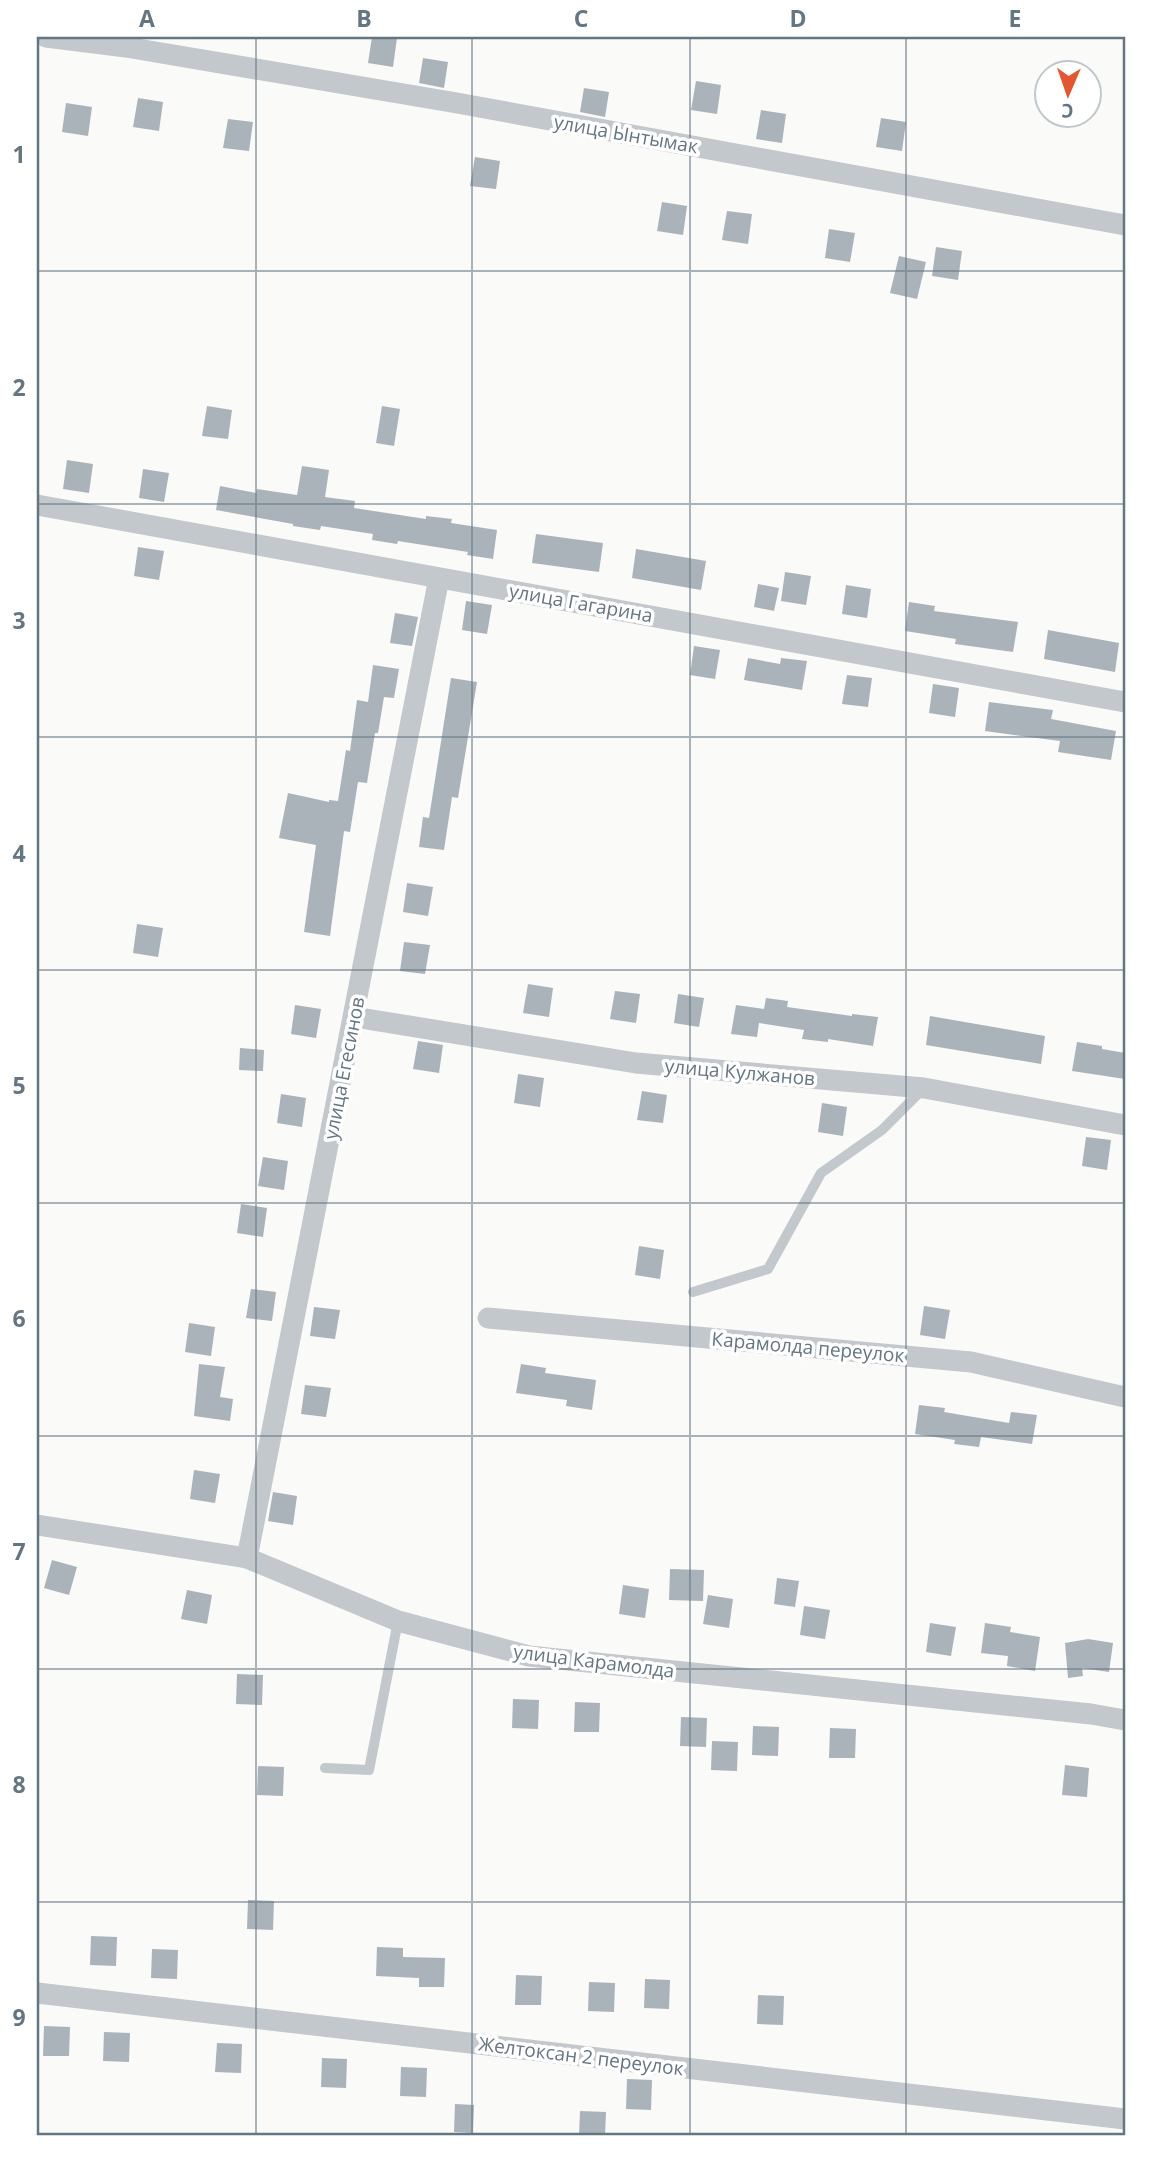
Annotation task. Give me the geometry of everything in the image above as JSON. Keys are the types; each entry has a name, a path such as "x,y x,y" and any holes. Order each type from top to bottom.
{"street":[{"name":"улица Ынтымак","path":"46,37 126,47 457,103 1125,225"},
{"name":"улица Гагарина","path":"37,505 1125,702"},
{"name":"улица Егесинов","path":"247,1559 439,578"},
{"name":"улица Кулжанов","path":"354,1017 636,1063 924,1088 1125,1125"},
{"name":"Карамолда переулок","path":"488,1318 971,1362 1125,1397"},
{"name":"улица Карамолда","path":"37,1525 247,1559 398,1621 528,1656 1091,1714 1125,1720"},
{"name":"Желтоксан 2 переулок","path":"37,1993 1125,2119"}],"lane":[{"path":"692,1292 768,1269 821,1173 882,1130 924,1088"},
{"path":"325,1768 369,1770 398,1621"}],"building":[{"path":"372,37 397,38 393,67 368,63"},
{"path":"423,58 448,62 444,88 419,83"},
{"path":"696,81 721,85 717,114 691,110"},
{"path":"584,88 609,92 605,117 580,112"},
{"path":"138,98 163,102 159,131 133,127"},
{"path":"66,103 92,107 88,136 62,132"},
{"path":"761,110 786,114 782,143 756,139"},
{"path":"881,118 906,122 902,151 876,147"},
{"path":"228,119 253,122 249,151 223,148"},
{"path":"475,157 500,161 496,189 470,186"},
{"path":"662,202 687,206 683,235 657,231"},
{"path":"727,211 752,214 748,244 722,240"},
{"path":"829,229 855,233 850,262 825,258"},
{"path":"936,247 962,251 958,280 932,276"},
{"path":"899,256 926,262 917,299 890,293"},
{"path":"207,406 232,410 228,439 202,436"},
{"path":"382,406 400,409 394,446 376,443"},
{"path":"67,460 93,464 89,493 63,489"},
{"path":"302,466 329,470 325,497 355,501 354,508 426,519 426,516 452,519 451,523 497,530 493,559 467,555 468,552 398,541 397,544 372,540 373,534 321,526 320,530 293,526 216,510 220,486 256,493 257,489 297,495"},
{"path":"143,469 169,473 164,502 139,498"},
{"path":"536,534 603,543 599,572 532,563"},
{"path":"138,547 164,551 159,580 134,576"},
{"path":"636,549 706,561 701,590 632,578"},
{"path":"785,572 811,576 806,605 781,601"},
{"path":"758,584 779,588 774,611 754,607"},
{"path":"846,585 871,589 867,618 842,614"},
{"path":"466,601 492,605 487,634 462,630"},
{"path":"909,602 935,606 934,611 1018,622 1013,652 955,644 956,639 905,631"},
{"path":"395,613 418,617 412,646 390,643"},
{"path":"1048,630 1119,643 1115,672 1044,659"},
{"path":"694,646 720,650 715,679 690,675"},
{"path":"748,658 780,664 781,658 807,661 802,690 744,680"},
{"path":"373,665 399,669 394,698 384,697 367,783 358,782 350,832 344,831 330,936 304,932 316,845 279,838 288,793 329,802 338,801 346,750 350,751 357,700 368,702"},
{"path":"847,675 872,678 868,707 842,704"},
{"path":"451,678 477,682 458,798 452,797 444,850 419,847 423,817 429,818"},
{"path":"933,684 959,688 955,717 929,713"},
{"path":"989,702 1053,710 1051,719 1116,731 1111,760 1058,752 1060,741 985,731"},
{"path":"407,883 433,887 428,916 403,912"},
{"path":"137,924 163,928 158,957 133,953"},
{"path":"404,942 430,945 425,974 400,971"},
{"path":"528,984 553,988 549,1017 523,1013"},
{"path":"615,991 640,994 636,1023 610,1019"},
{"path":"678,994 704,998 699,1027 674,1023"},
{"path":"766,998 788,1001 787,1007 878,1017 873,1046 828,1039 828,1042 802,1039 804,1030 759,1023 757,1037 731,1034 736,1005 764,1009"},
{"path":"295,1005 321,1009 316,1038 291,1034"},
{"path":"930,1016 1045,1036 1041,1064 926,1045"},
{"path":"418,1041 443,1045 439,1073 413,1069"},
{"path":"1077,1042 1125,1053 1125,1079 1072,1071"},
{"path":"240,1048 264,1050 263,1071 239,1070"},
{"path":"518,1074 544,1078 540,1107 514,1103"},
{"path":"642,1091 667,1095 663,1123 637,1120"},
{"path":"281,1094 306,1098 302,1127 277,1123"},
{"path":"822,1103 847,1107 843,1136 818,1132"},
{"path":"1086,1137 1111,1140 1107,1170 1082,1166"},
{"path":"263,1157 288,1161 284,1190 258,1186"},
{"path":"241,1204 267,1208 263,1237 237,1233"},
{"path":"639,1246 664,1250 660,1279 635,1275"},
{"path":"251,1289 276,1292 272,1321 246,1318"},
{"path":"924,1306 950,1310 945,1339 920,1335"},
{"path":"314,1307 340,1310 335,1339 310,1336"},
{"path":"189,1323 215,1327 211,1356 185,1352"},
{"path":"199,1364 225,1367 220,1397 233,1399 230,1421 194,1416"},
{"path":"521,1364 546,1368 545,1373 596,1380 592,1410 566,1406 567,1400 516,1393"},
{"path":"305,1385 331,1388 326,1417 301,1414"},
{"path":"919,1405 945,1408 944,1412 1009,1423 1011,1412 1037,1415 1032,1444 981,1437 979,1447 915,1434"},
{"path":"194,1470 220,1474 215,1503 190,1499"},
{"path":"273,1492 297,1496 293,1525 268,1521"},
{"path":"52,1560 77,1567 69,1595 44,1588"},
{"path":"670,1569 704,1570 703,1601 669,1600"},
{"path":"777,1578 799,1581 795,1607 774,1604"},
{"path":"623,1585 649,1589 645,1618 619,1614"},
{"path":"187,1590 212,1595 207,1624 181,1619"},
{"path":"708,1595 733,1599 729,1628 703,1624"},
{"path":"804,1606 830,1610 825,1639 800,1635"},
{"path":"930,1623 956,1627 951,1656 926,1652"},
{"path":"985,1623 1011,1627 1010,1632 1040,1637 1035,1671 1007,1666 1008,1656 981,1653"},
{"path":"1088,1639 1113,1643 1109,1672 1082,1668 1083,1676 1068,1678 1065,1643"},
{"path":"237,1674 263,1675 262,1705 236,1704"},
{"path":"513,1699 539,1700 538,1729 512,1728"},
{"path":"575,1702 600,1703 599,1732 574,1732"},
{"path":"681,1717 707,1718 706,1747 680,1746"},
{"path":"753,1726 779,1727 778,1756 752,1755"},
{"path":"830,1728 856,1729 855,1758 829,1758"},
{"path":"712,1741 738,1742 737,1771 711,1770"},
{"path":"1065,1765 1089,1768 1087,1797 1062,1795"},
{"path":"258,1766 284,1767 283,1796 257,1795"},
{"path":"248,1900 274,1901 273,1930 247,1929"},
{"path":"91,1936 117,1937 116,1966 90,1965"},
{"path":"377,1947 403,1948 403,1957 445,1958 444,1987 419,1987 419,1978 376,1976"},
{"path":"152,1949 178,1950 177,1979 151,1978"},
{"path":"516,1975 542,1976 541,2005 515,2005"},
{"path":"645,1979 670,1980 669,2009 644,2008"},
{"path":"589,1982 615,1983 614,2012 588,2011"},
{"path":"758,1995 784,1996 783,2025 757,2024"},
{"path":"44,2026 70,2027 69,2056 43,2056"},
{"path":"104,2032 130,2033 129,2062 103,2061"},
{"path":"217,2043 242,2044 241,2073 215,2072"},
{"path":"322,2058 347,2059 346,2088 321,2087"},
{"path":"401,2067 427,2068 426,2097 400,2096"},
{"path":"627,2079 652,2080 651,2110 626,2109"},
{"path":"455,2104 474,2105 473,2133 454,2132"},
{"path":"580,2111 606,2112 605,2136 579,2136"}]}
